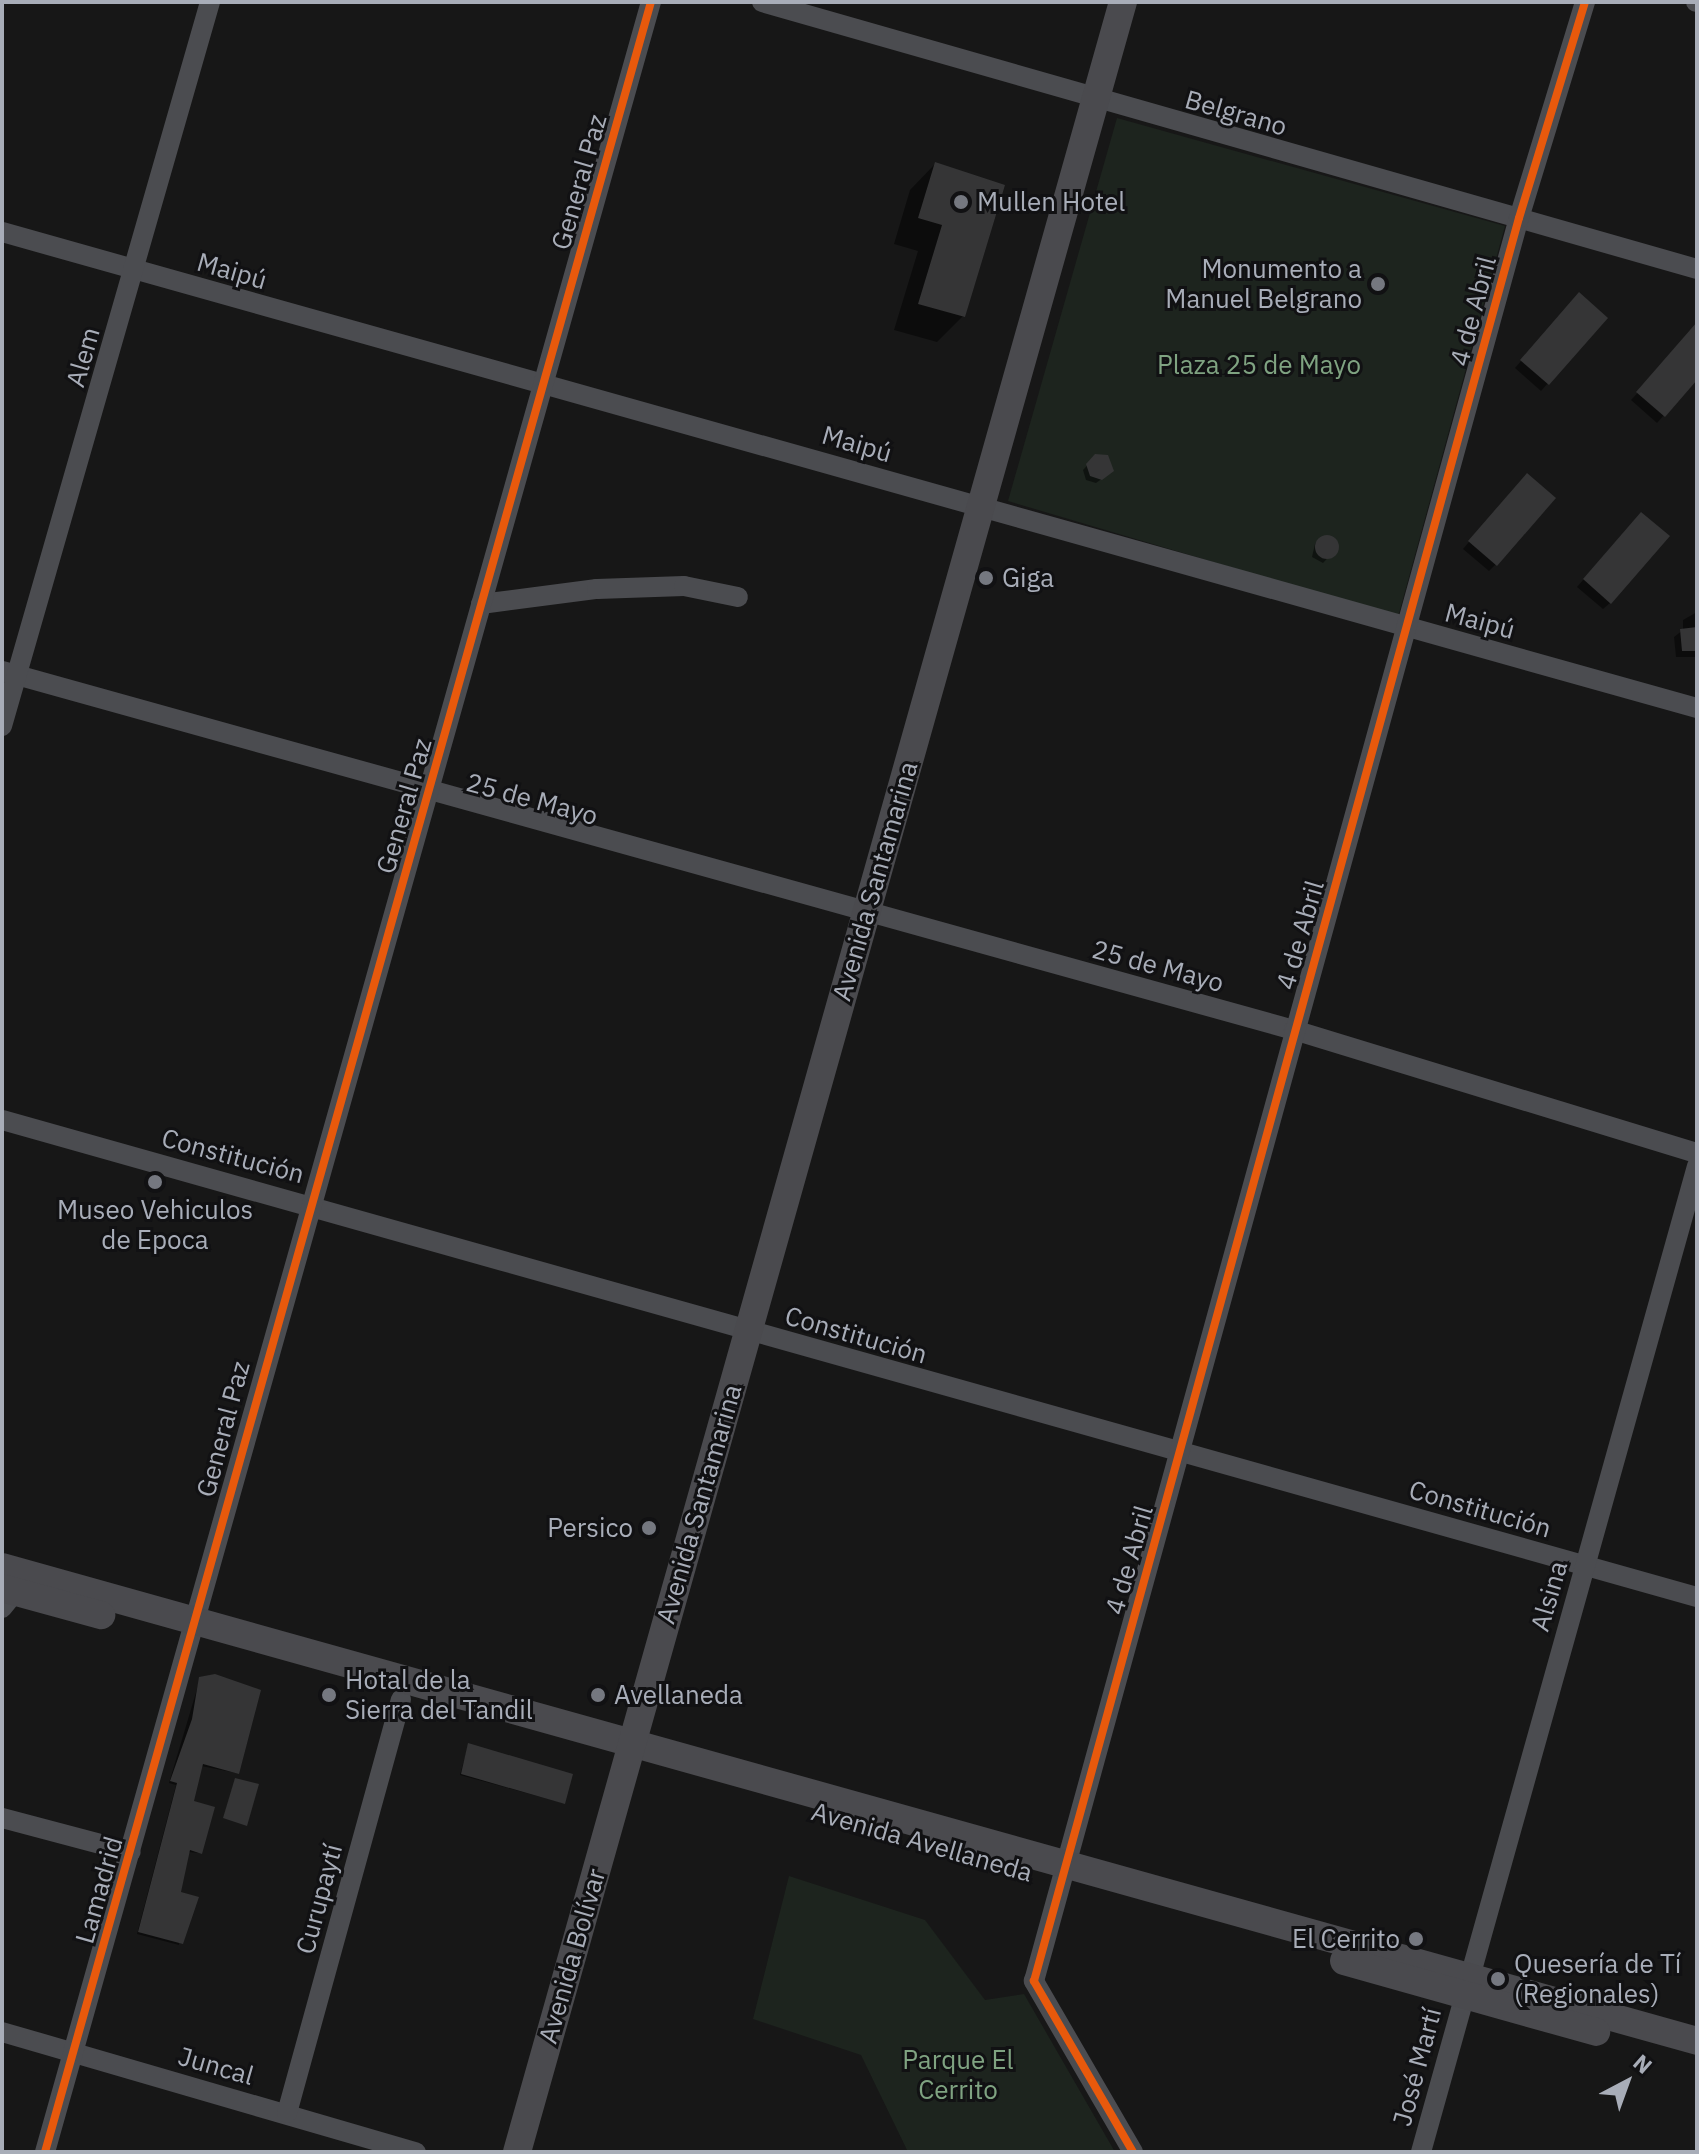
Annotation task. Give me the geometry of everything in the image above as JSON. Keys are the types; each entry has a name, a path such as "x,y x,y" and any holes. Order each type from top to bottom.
{"main road":[{"name":"Avenida Santamarina","path":"629,1752 1123,2"},
{"name":"Avenida Avellaneda","path":"5,1589 195,1630 1467,1985 1697,2041"},
{"name":"Avenida Avellaneda","path":"195,1630 401,1699 629,1752"},
{"name":"Avenida Bolívar","path":"517,2152 629,1752"},
{"name":"Avenida Avellaneda","path":"1467,1985 1697,2060"}],"street":[{"name":"Alem","path":"2,726 9,673 135,271 210,2"},
{"name":"General Paz","path":"195,1630 651,2"},
{"name":"Belgrano","path":"762,2 1095,100 1697,269"},
{"name":"4 de Abril","path":"1133,2152 1034,1981 1294,1030 1410,628 1519,218 1585,2"},
{"name":"Maipú","path":"2,232 1697,708"},
{"path":"481,604 597,589 684,586 738,597"},
{"name":"25 de Mayo","path":"9,673 1294,1030 1697,1153"},
{"name":"Constitución","path":"2,1120 312,1204 748,1332 1697,1597"},
{"name":"Alsina","path":"1467,1985 1697,1166"},
{"name":"Lamadrid","path":"45,2152 195,1630"},
{"name":"Curupaytí","path":"287,2113 401,1699"},
{"path":"2,1818 131,1852"},
{"name":"José Martí","path":"1421,2152 1467,1985"},
{"name":"Juncal","path":"2,2032 416,2152"}],"green space":[{"name":"Plaza 25 de Mayo","path":"1117,118 1505,226 1398,617 1008,501"},
{"name":"Parque El Cerrito","path":"789,1876 925,1920 985,2000 1024,1994 1115,2152 908,2152 861,2055 753,2019"}],"building":[{"path":"935,162 1005,185 965,317 918,304 942,225 918,218"},
{"path":"1579,292 1608,318 1549,385 1520,360"},
{"path":"1697,322 1697,380 1665,417 1636,392"},
{"path":"1095,454 1108,455 1114,471 1102,480 1090,476 1086,464"},
{"path":"1527,473 1556,498 1497,566 1468,541"},
{"path":"1641,512 1670,536 1611,604 1583,579"},
{"path":"1322,535 1332,535 1339,542 1339,552 1332,559 1322,559 1315,552 1315,542"},
{"path":"1697,627 1697,651 1682,651 1680,629"},
{"path":"215,1674 261,1690 239,1774 203,1764 194,1801 215,1807 202,1854 190,1850 181,1892 199,1897 183,1944 138,1932 177,1783 170,1781 192,1719 199,1677"},
{"path":"468,1743 573,1774 565,1804 461,1774"},
{"path":"235,1778 259,1784 247,1826 223,1818"}],"cycle path":[{"path":"45,2152 651,2"},
{"path":"1133,2152 1034,1981 1519,218 1585,2"}],"place":[{"name":"Mullen Hotel","path":"961,202"},
{"name":"Monumento a Manuel Belgrano","path":"1378,284"},
{"name":"Giga","path":"986,578"},
{"name":"Museo Vehiculos de Epoca","path":"155,1182"},
{"name":"Persico","path":"649,1528"},
{"name":"Hotal de la Sierra del Tandil","path":"329,1695"},
{"name":"Avellaneda","path":"598,1695"},
{"name":"El Cerrito","path":"1416,1939"},
{"name":"Quesería de Tí (Regionales)","path":"1498,1979"}]}
